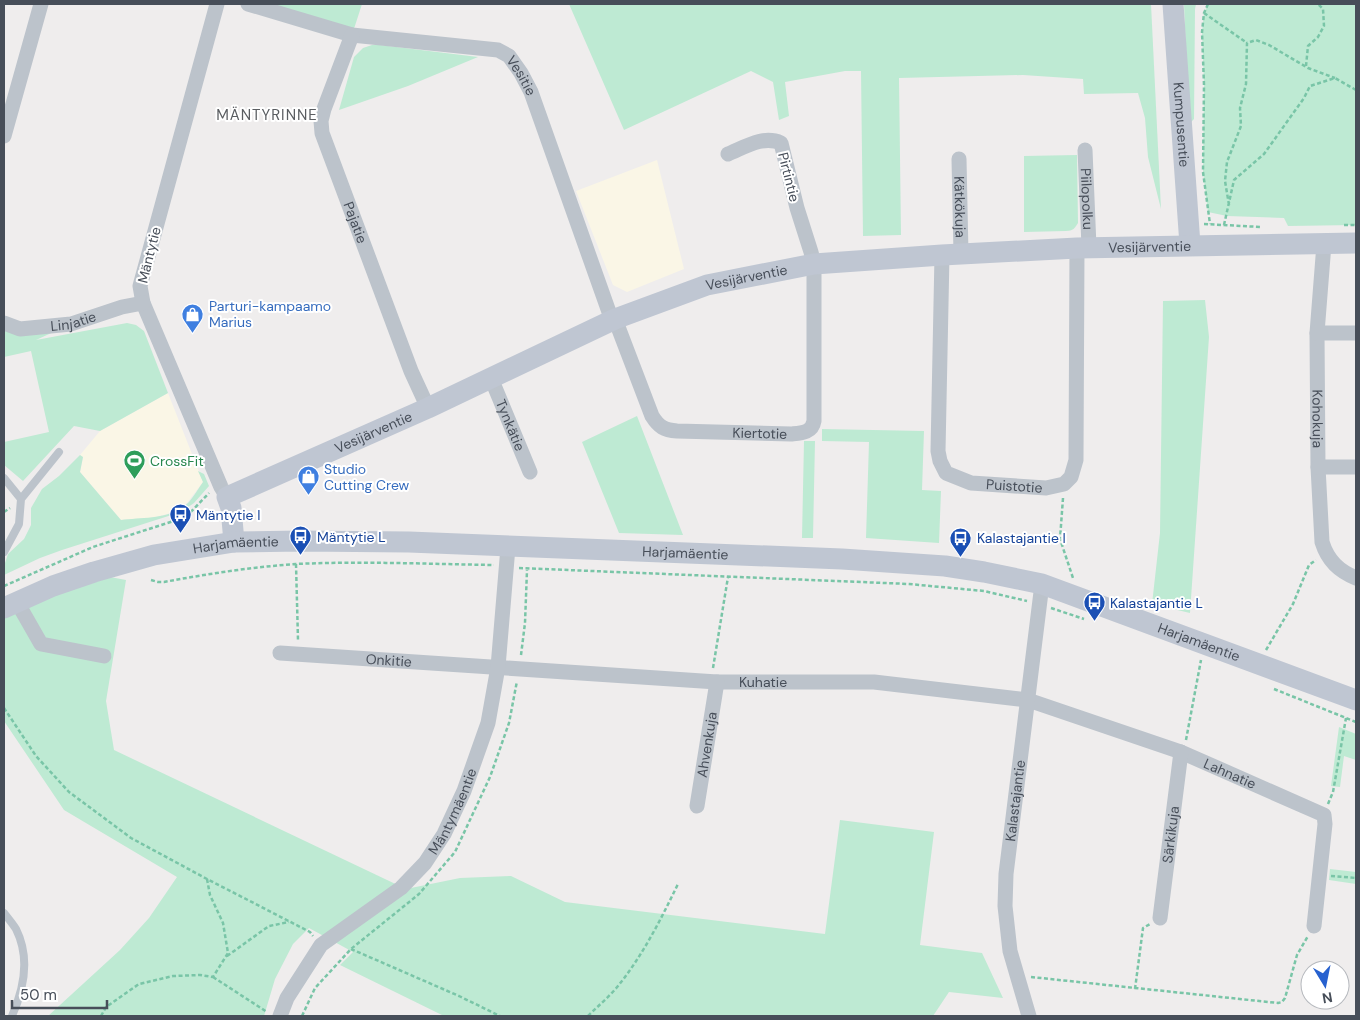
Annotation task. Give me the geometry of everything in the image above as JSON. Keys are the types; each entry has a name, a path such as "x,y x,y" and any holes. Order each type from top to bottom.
{"street":[{"path":"4,136 41,4"},
{"name":"Mäntytie","path":"218,4 140,286 143,303 224,492"},
{"name":"Vesitie","path":"248,4 352,35 498,50 509,56 521,72 531,92 610,312 615,320"},
{"name":"Kumpusentie","path":"1173,4 1190,245"},
{"name":"Pajatie","path":"352,35 324,109 321,121 322,133 410,371 428,408"},
{"name":"Pirtintie","path":"728,154 763,140 773,140 781,144 797,208 812,252 814,264"},
{"name":"Piilopolku","path":"1083,247 1085,150"},
{"name":"Kätkökuja","path":"952,254 959,159"},
{"name":"Vesijärventie","path":"224,492 428,408 615,320 707,286 814,264 952,254 1083,247 1356,243"},
{"name":"Kohokuja","path":"1324,244 1317,333 1318,467 1322,542 1325,553"},
{"path":"1064,484 1071,477 1076,460 1083,247"},
{"name":"Puistotie","path":"952,254 938,451 940,461 946,473 971,483 1046,488 1064,484"},
{"name":"Kiertotie","path":"615,320 652,416 659,426 666,430 678,431 791,434 807,432 814,422 814,264"},
{"name":"Linjatie","path":"4,323 20,328 71,324 143,303"},
{"path":"1317,333 1356,333"},
{"name":"Tynkätie","path":"491,378 530,472"},
{"path":"1318,467 1356,467"},
{"path":"224,492 231,508 234,542"},
{"name":"Harjamäentie","path":"8,599 154,555 234,542 389,542 507,556 842,559 936,565 984,572 1068,603 1259,662 1351,709"},
{"path":"1325,553 1342,572 1356,578"},
{"name":"Mäntymäentie","path":"280,1016 287,998 321,946 401,888 425,863 444,834 464,791 488,724 498,667 507,556"},
{"name":"Kalastajantie","path":"1029,1016 1010,951 1005,906 1006,874 1041,594"},
{"path":"8,599 40,644 104,656"},
{"name":"Onkitie","path":"280,653 498,667"},
{"name":"Kuhatie","path":"498,667 717,682 874,682 1028,700"},
{"name":"Ahvenkuja","path":"697,806 717,682"},
{"name":"Lahnatie","path":"1028,700 1181,752 1324,815"},
{"name":"Särkikuja","path":"1160,918 1181,752"},
{"path":"1314,926 1325,824 1324,815"}],"lane":[{"path":"4,552 20,524 21,499 59,452"},
{"path":"4,478 21,499"},
{"path":"4,914 16,929 25,958 23,984 12,1016"}],"path":[{"path":"1208,4 1204,13 1202,32 1204,85 1203,172 1210,224"},
{"path":"1306,66 1308,46 1318,37 1324,26 1323,9 1318,4"},
{"path":"1204,13 1247,43"},
{"path":"1247,43 1256,40 1269,45 1306,66 1335,78 1356,90"},
{"path":"1229,205 1225,181 1227,162 1241,126 1240,108 1246,84 1247,43"},
{"path":"1224,225 1234,180 1264,154 1304,98 1310,86 1335,78"},
{"path":"1188,223 1267,227"},
{"path":"1335,225 1356,225"},
{"path":"1064,484 1060,539 1073,578 1068,603"},
{"path":"8,599 93,547 186,518 209,493 224,492"},
{"path":"1259,662 1293,604 1308,565 1325,553"},
{"path":"152,580 164,582 242,569 296,564 507,556 527,570 909,584 1041,594 1068,603 1084,619"},
{"path":"296,564 298,654"},
{"path":"717,682 712,676 728,577"},
{"path":"1181,752 1185,746 1201,660 1210,664"},
{"path":"1268,687 1351,709"},
{"path":"4,708 36,756 70,792 131,838 310,932 321,946"},
{"path":"1351,709 1356,722"},
{"path":"1324,815 1332,792 1351,709"},
{"path":"1320,874 1356,878"},
{"path":"207,879 210,895 223,923 228,953 214,977"},
{"path":"588,1016 618,986 627,973 662,917 678,884"},
{"path":"1135,988 1143,928 1160,918"},
{"path":"226,957 269,926 290,922"},
{"path":"1017,975 1282,1002 1285,998 1297,955 1314,926"},
{"path":"351,949 500,1016"},
{"path":"101,1016 106,1007 139,984 173,976 200,975 214,977 272,1016"}],"shaded area":[{"path":"657,160 684,269 627,292 613,285 576,191"},
{"path":"168,393 203,482 187,503 171,513 152,518 121,520 80,472 83,458 80,455 100,431"}],"green space":[{"path":"248,4 362,4 352,35"},
{"path":"569,4 1151,4 1161,209 1148,157 1145,118 1138,93 1084,94 1083,79 1023,75 899,78 901,235 863,236 861,71 845,71 785,82 789,116 779,120 773,82 751,71 624,130"},
{"path":"1184,4 1196,4 1194,119 1189,124"},
{"path":"1208,4 1356,4 1356,225 1288,226 1284,218 1227,216 1208,212 1203,172 1204,85 1202,32 1204,13"},
{"path":"372,45 478,57 408,86 339,110 354,57 363,48"},
{"path":"1077,155 1078,223 1076,226 1068,231 1024,232 1024,156"},
{"path":"1205,300 1209,337 1190,613 1152,604 1160,533 1163,301"},
{"path":"4,323 71,324 36,340 127,323 136,325 144,331 168,393 100,431 74,426 23,481 4,465 4,442 49,432 31,351 4,357"},
{"path":"637,416 683,535 619,533 582,442"},
{"path":"822,429 924,431 922,490 941,491 939,543 866,538 869,442 822,441"},
{"path":"804,441 815,441 813,538 802,538"},
{"path":"80,455 83,457 80,472 121,520 157,517 182,508 189,502 203,482 198,471 204,474 209,486 194,503 181,512 62,550 4,575 4,566 8,554 24,539 31,525 31,508 42,489 59,476"},
{"path":"94,574 126,580 106,701 114,750 406,889 460,878 511,876 565,902 825,934 840,820 934,832 920,945 982,953 1003,998 949,992 933,1016 444,1016 340,965 353,952 309,928 293,944 275,979 264,1016 48,1016 120,950 149,918 177,877 64,810 4,721 4,608"},
{"path":"1339,727 1356,734 1356,760 1344,756 1340,787 1331,786"},
{"path":"1330,869 1356,872 1356,884 1329,880"}],"place":[{"name":"Parturi-kampaamo Marius","path":"193,333"},
{"name":"CrossFit","path":"134,480"},
{"name":"Studio Cutting Crew","path":"308,496"},
{"name":"Mäntytie I","path":"180,534"},
{"name":"Mäntytie L","path":"301,556"},
{"name":"Kalastajantie I","path":"961,557"},
{"name":"Kalastajantie L","path":"1094,622"}],"district":[{"name":"MÄNTYRINNE","path":"267,115"}]}
